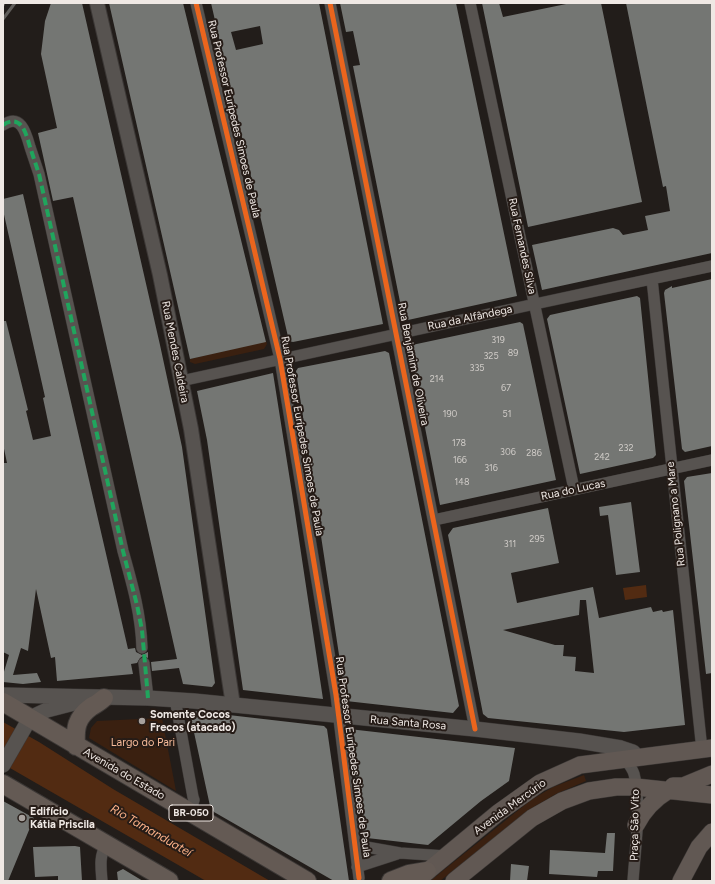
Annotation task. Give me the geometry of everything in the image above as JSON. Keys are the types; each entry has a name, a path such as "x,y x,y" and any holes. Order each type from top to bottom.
{"highway":[{"path":"76,746 76,726 78,721 92,707 104,698"},
{"name":"Avenida do Estado","path":"3,702 28,723 76,746 307,881"},
{"path":"3,784 169,881"},
{"path":"391,881 409,874 421,876"}],"main road":[{"path":"3,695 175,699"},
{"path":"3,765 28,723 47,710 75,702 94,702 104,698"},
{"name":"Rua Santa Rosa","path":"175,699 475,729 628,755"},
{"name":"Avenida Mercúrio","path":"421,876 498,813 540,783 585,763 628,755 707,749"},
{"path":"636,825 648,806 657,798 663,789 669,786 683,786 712,774"},
{"name":"Avenida Mercúrio","path":"454,881 532,818 562,801 589,791 616,787 636,787 712,795"},
{"path":"681,881 699,847 712,832"}],"street":[{"name":"Rua Mendes Caldeira","path":"97,3 160,275 191,429 233,705"},
{"name":"Rua Professor Eurípedes Simoes de Paula","path":"196,3 280,359 339,716 359,878"},
{"name":"Rua Benjamim de Oliveira","path":"330,3 475,729"},
{"name":"Rua Fernandes Silva","path":"470,3 574,489"},
{"path":"3,125 9,121 17,122 23,127 39,174 137,605 142,630 142,648"},
{"name":"Rua da Alfândega","path":"181,381 712,266"},
{"name":"Rua Polignano a Mare","path":"652,279 672,468 707,749"},
{"name":"Rua do Lucas","path":"434,520 712,460"},
{"path":"144,663 148,698"},
{"path":"175,699 194,800 190,812"},
{"name":"Praça São Vito","path":"628,755 636,787 636,825 633,881"},
{"path":"102,881 101,856 106,845"},
{"path":"355,845 400,853 446,856"},
{"path":"357,867 400,853"}],"green space":[{"path":"266,341 267,344 264,349 195,364 190,362 190,359"},
{"name":"Largo do Pari","path":"162,718 176,791 89,738 91,728 97,721"},
{"path":"584,775 586,781 556,794 534,807 440,881 430,881 531,800 553,787"}],"water":[{"path":"646,585 647,597 625,600 623,588"},
{"name":"Rio Tamanduateí","path":"3,722 39,742 113,789 270,881 206,881 3,764"}],"building":[{"path":"51,3 82,3 182,447 215,683 212,687 183,684 179,668 152,671 151,662 177,659 73,197 53,201 38,133 57,128 41,54 45,21"},
{"path":"109,3 183,3 266,342 190,359"},
{"path":"211,3 319,3 383,324 293,342 289,341","holes":["260,26 263,44 236,50 231,32"]},
{"path":"340,3 456,3 517,296 408,320 403,317 353,66 360,65 353,31 346,32"},
{"path":"482,3 499,3 503,17 571,3 601,3 642,202 528,227"},
{"path":"626,3 712,3 712,253 542,290 532,245 613,228 619,230 623,235 648,230 645,216 670,211 666,186 663,187"},
{"path":"23,194 128,649 135,648 136,652 142,655 148,652 148,658 143,656 137,663 131,664 133,674 57,681 55,657 51,658 36,589 28,651 21,648 13,675 37,673 41,682 23,684 3,682 3,675 9,655 3,652 3,463 7,463 3,444 3,321 6,321 28,410 26,411 33,440 51,436 43,398 45,397 3,210 3,199"},
{"path":"712,279 712,446 685,452 682,449 664,293 665,290 672,286 672,288"},
{"path":"637,296 640,298 656,455 653,458 580,474 547,319 550,315"},
{"path":"520,322 523,324 556,480 440,505 410,350 412,345"},
{"path":"385,351 389,353 459,706 453,713 346,701 296,371 298,368"},
{"path":"273,373 323,699 243,690 207,440 197,391"},
{"path":"712,473 712,673 706,674 684,481 687,477"},
{"path":"631,502 640,572 616,575 608,515 600,516 599,507"},
{"path":"548,508 559,563 511,573 517,603 593,587 599,618 651,607 653,612 673,610 685,725 624,732 488,718 483,714 448,535 453,528","holes":["580,600 586,600 594,673 575,671 576,657 563,656 564,645 555,645 503,630 579,615"]},
{"path":"194,711 324,726 327,729 349,881 334,881 214,812 210,806 190,714"},
{"path":"349,729 515,748 509,781 481,801 428,845 367,838 363,834"},
{"path":"3,801 34,818 8,881 3,881"},
{"path":"607,833 615,833 613,871 598,871 597,877 549,874 550,850 605,853"},
{"path":"33,847 80,847 82,881 58,881 58,876 35,877"},
{"path":"511,864 529,866 527,881 510,881"},
{"path":"123,869 143,881 118,881 117,872"}],"railway":[{"path":"3,19 15,3"}],"marked path":[{"path":"3,125 14,121 22,126 27,136 39,174 123,551 137,605 142,630 148,698"}],"cycle path":[{"path":"196,3 280,359 336,695 359,878"},
{"path":"330,3 475,729"}],"place":[{"name":"Somente Cocos Frecos (atacado)","path":"142,721"},
{"name":"Edifício Kátia Priscila","path":"22,818"}]}
